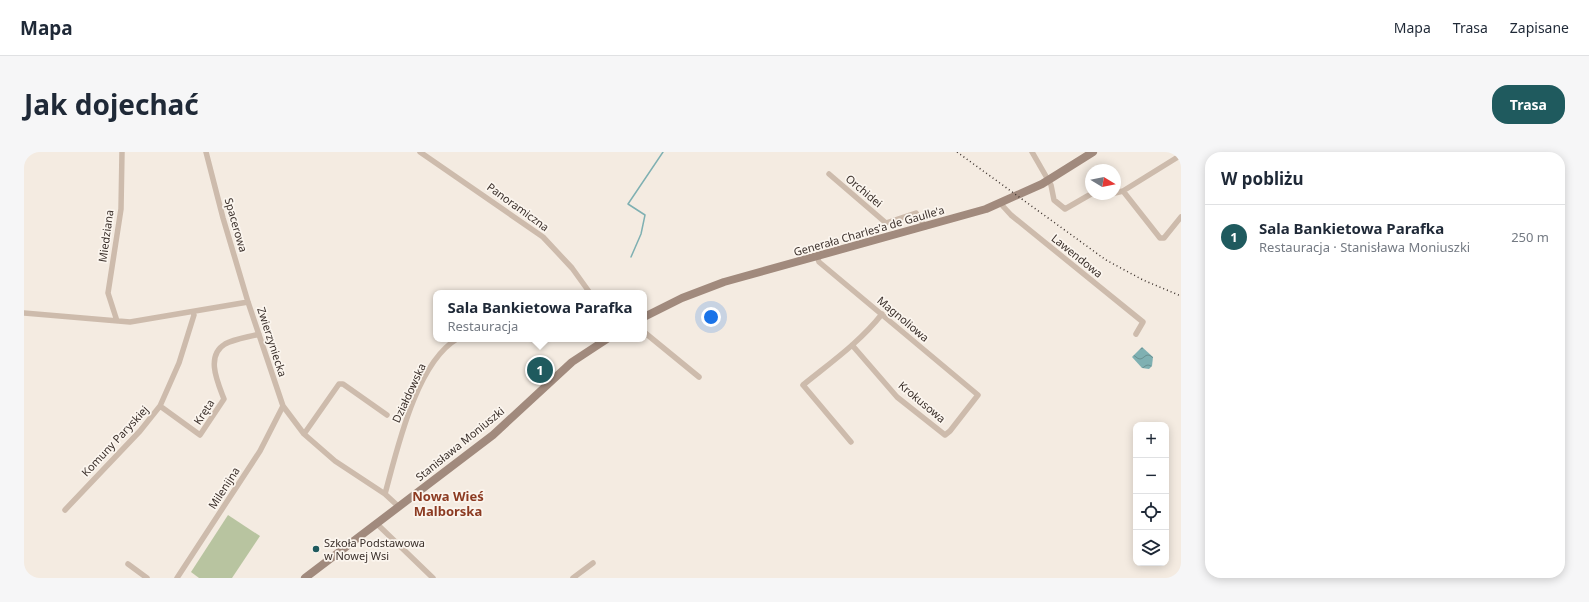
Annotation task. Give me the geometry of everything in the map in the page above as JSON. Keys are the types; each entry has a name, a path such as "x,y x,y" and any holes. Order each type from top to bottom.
{"main road":[{"name":"Generała Charles'a de Gaulle'a","path":"647,316 682,298 724,282 925,227 1000,203 1048,181 1093,152"},
{"name":"Stanisława Moniuszki","path":"305,578 493,435 572,362 602,342"}],"street":[{"name":"Miedziana","path":"117,321 108,293 121,209 122,152"},
{"name":"Spacerowa","path":"206,152 223,218 248,302"},
{"name":"Panoramiczna","path":"420,152 543,237 572,268 588,290"},
{"path":"1032,152 1048,181 1054,200 1065,209 1085,197"},
{"path":"1181,155 1123,191 1160,238 1164,238 1181,217"},
{"name":"Orchidei","path":"829,174 886,223 916,213 925,227"},
{"name":"Lawendowa","path":"1000,203 1006,212 1143,322 1136,334"},
{"name":"Magnoliowa","path":"817,256 819,262 978,395"},
{"name":"Zwierzyniecka","path":"24,313 117,321 140,321 248,302 283,406 304,434 336,461 385,494"},
{"name":"Komuny Paryskiej","path":"65,510 140,431 160,406 179,363 194,315 193,312"},
{"path":"850,442 803,385 852,345 882,314"},
{"name":"Kręta","path":"160,406 200,435 224,399 214,366 219,349 225,344 259,334"},
{"path":"647,334 699,377"},
{"name":"Działdowska","path":"385,494 403,428 410,410 428,371 448,344 452,342"},
{"name":"Krokusowa","path":"852,345 897,396 945,435 950,431 978,395"},
{"path":"304,434 339,384 343,384 387,415"},
{"name":"Milenijna","path":"177,578 260,451 283,406"},
{"path":"385,494 398,506"},
{"path":"376,523 433,578"},
{"path":"573,578 593,563"},
{"path":"128,564 147,578"}],"green space":[{"path":"228,515 260,536 232,578 199,578 191,572"}],"water":[{"path":"1142,347 1153,357 1152,366 1149,369 1142,368 1132,357"}],"waterway":[{"path":"631,257 641,234 645,215 628,204 663,152"}],"railway":[{"path":"957,152 1106,260 1143,280 1181,296"}],"place":[{"name":"Sala Bankietowa Parafka","path":"540,370"},
{"name":"Szkoła Podstawowa w Nowej Wsi","path":"316,549"}],"district":[{"name":"Nowa Wieś Malborska","path":"448,504"}]}
